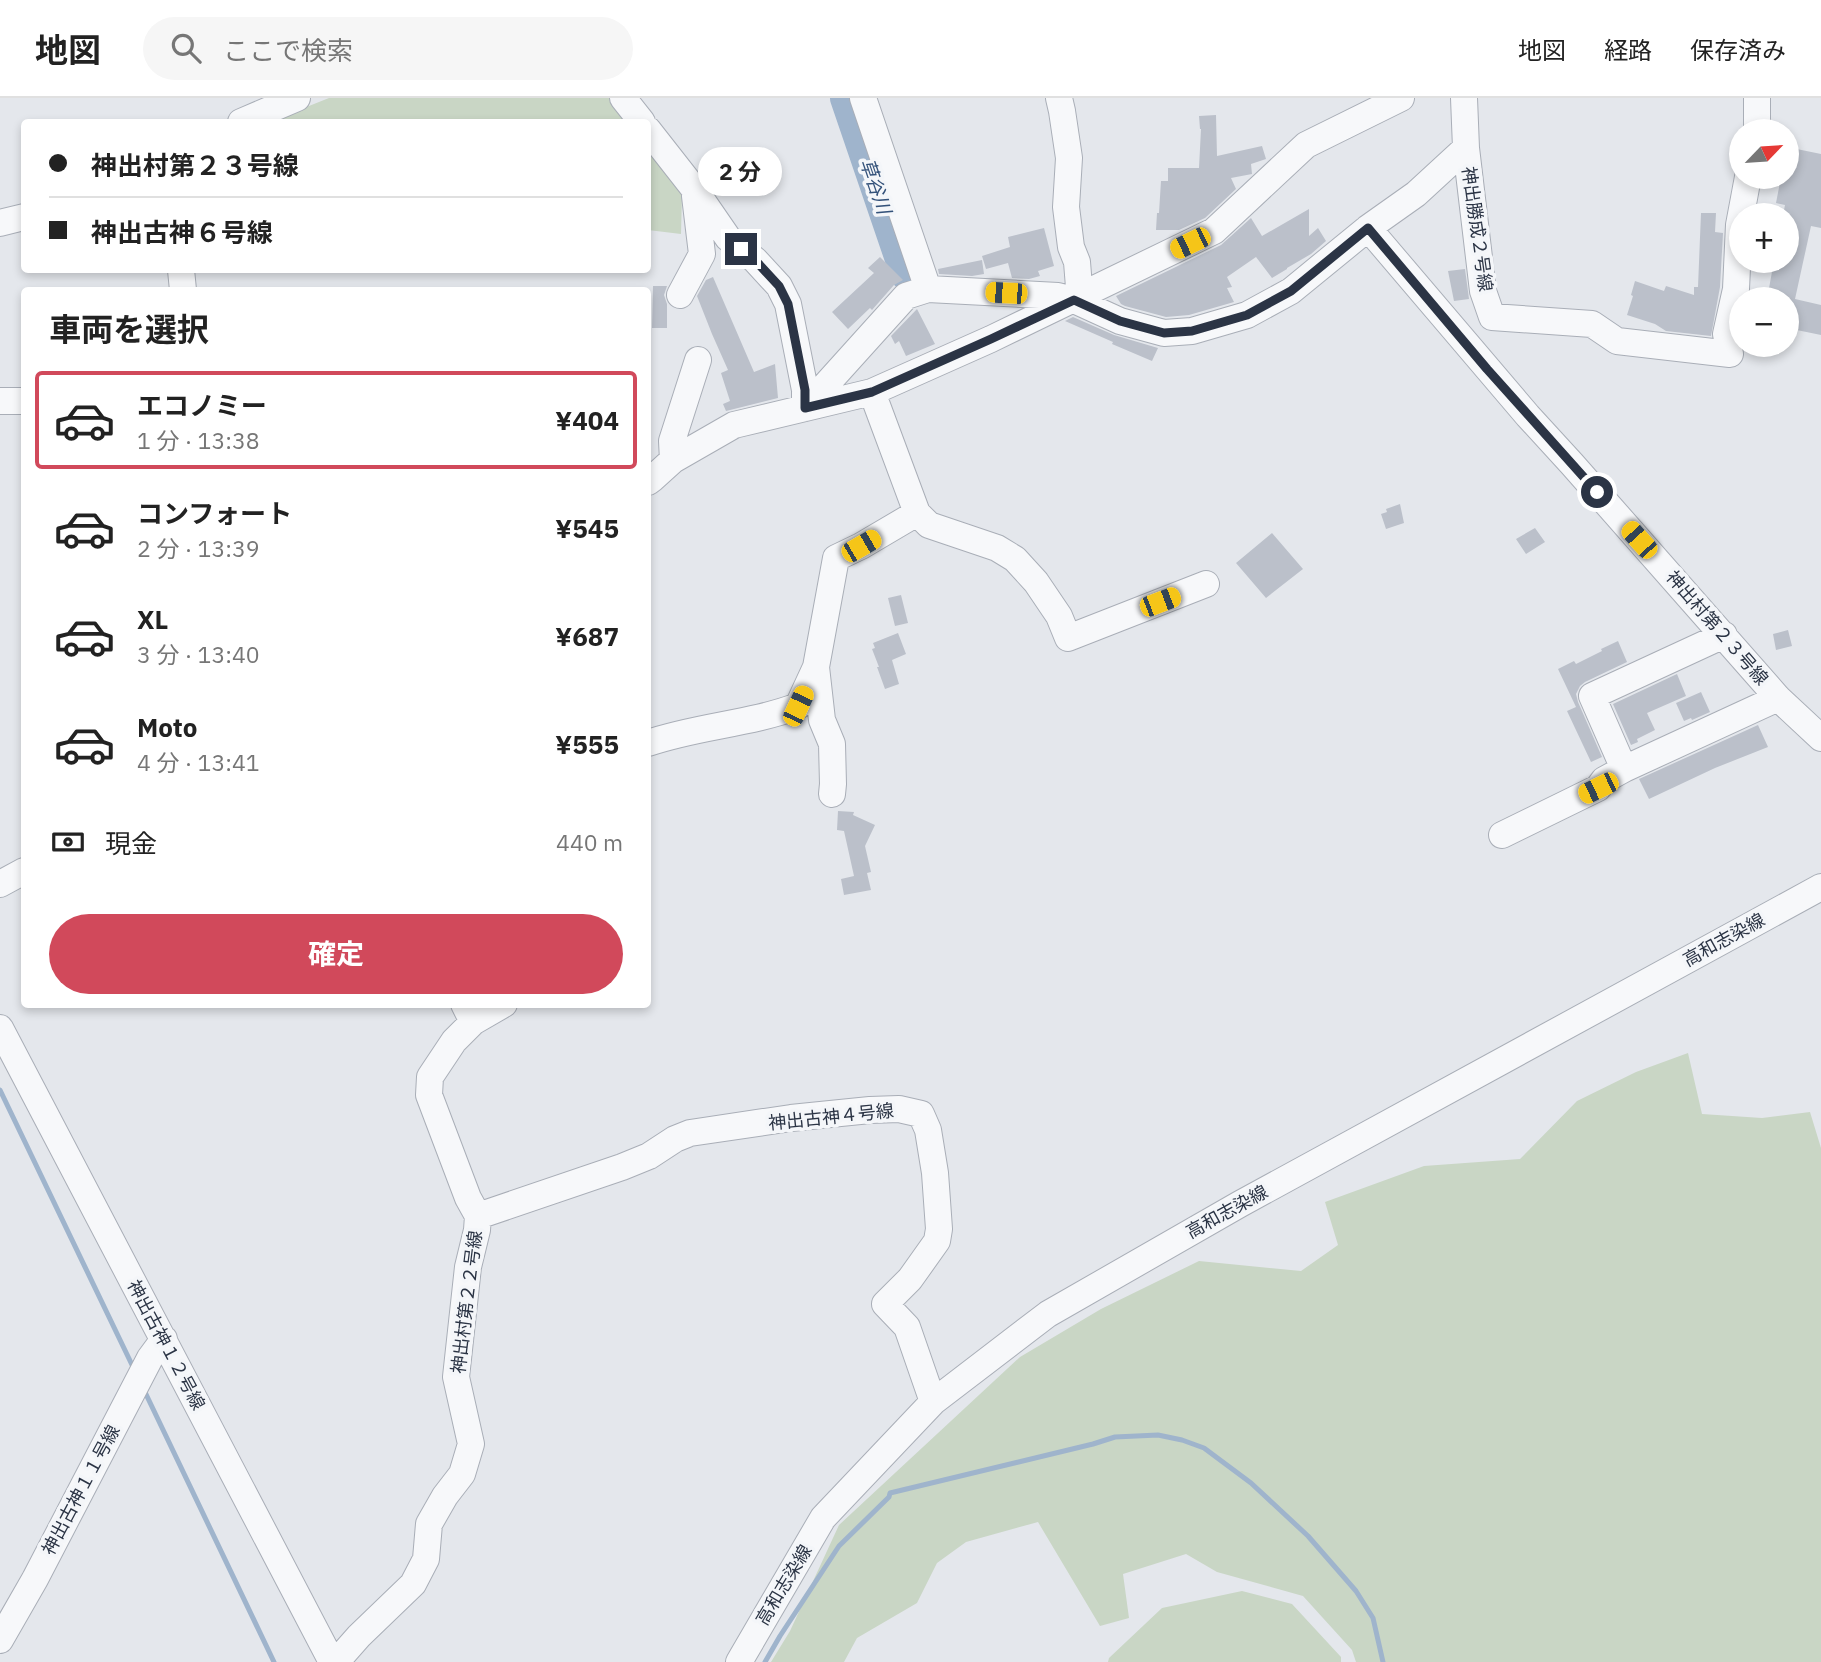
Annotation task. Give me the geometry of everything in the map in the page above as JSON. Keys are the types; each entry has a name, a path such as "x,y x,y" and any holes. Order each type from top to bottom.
{"street":[{"path":"248,119 297,98"},
{"path":"623,98 640,119"},
{"path":"805,408 906,296 928,289 863,98"},
{"path":"1059,98 1069,158 1066,207 1079,287 1074,300"},
{"path":"651,480 673,460 734,425 872,392 979,345 1214,232 1306,145 1401,98"},
{"name":"神出勝成２号線","path":"1464,98 1466,148 1483,291 1492,317 1592,324 1617,341 1730,354 1726,334 1735,289 1739,225 1746,189"},
{"path":"1757,98 1757,119"},
{"path":"651,134 728,238 755,260 779,286 788,304 805,390 805,408"},
{"name":"神出勝成２号線","path":"928,289 1058,296 1074,300 1120,321 1164,333 1192,331 1247,315 1291,291 1368,228 1416,194 1466,148"},
{"path":"680,295 702,254 695,190"},
{"path":"0,223 21,218"},
{"name":"神出村第２３号線","path":"1368,228 1495,379 1778,698 1821,738"},
{"path":"673,460 672,441 698,360"},
{"path":"872,392 917,513 929,525 997,548 1015,559 1059,616 1068,638 1206,584"},
{"path":"0,401 21,401"},
{"path":"651,742 673,734 777,714 798,706 816,667 836,558 917,513"},
{"path":"1625,769 1592,696 1724,635"},
{"path":"816,667 822,720 832,744 832,794"},
{"path":"1502,835 1598,788 1604,780 1625,769 1778,698"},
{"path":"0,884 21,873"},
{"name":"高和志染線","path":"739,1662 823,1518 933,1402 1048,1314 1240,1204 1821,887"},
{"name":"神出村第２２号線","path":"334,1662 413,1584 426,1559 429,1524 462,1474 471,1444 456,1377 468,1267 478,1216 468,1198 429,1095 430,1077 454,1041 468,1013 488,1008"},
{"name":"神出古神１２号線","path":"0,1028 334,1662"},
{"name":"神出古神４号線","path":"478,1216 622,1167 649,1156 675,1139 690,1133 870,1110 899,1108 921,1114 928,1130 935,1174 939,1229 937,1241 910,1279 885,1304 907,1326 933,1402"},
{"name":"神出古神１１号線","path":"0,1640 35,1579 150,1358 164,1339"}],"green space":[{"path":"329,98 609,98 625,119 276,119"},
{"path":"651,154 682,195 681,234 651,230"},
{"path":"1688,1053 1702,1114 1762,1118 1810,1112 1821,1148 1821,1662 1356,1662 1352,1650 1303,1596 1217,1572 1186,1554 1123,1574 1129,1618 1100,1626 1038,1522 966,1542 937,1563 917,1603 857,1638 844,1662 771,1662 790,1631 839,1525 1020,1357 1101,1309 1199,1261 1301,1271 1338,1245 1325,1202 1424,1166 1520,1159 1577,1101 1636,1072"},
{"path":"1242,1591 1292,1604 1341,1657 1341,1662 1108,1662 1109,1658 1162,1608"}],"building":[{"path":"1216,115 1217,156 1262,146 1266,159 1251,164 1252,174 1231,178 1236,189 1205,218 1179,230 1156,230 1161,181 1168,181 1168,168 1199,168 1199,116"},
{"path":"1799,149 1821,154 1821,228 1811,226 1798,287 1769,287 1772,273 1799,273 1799,203 1776,203 1779,189 1799,189"},
{"path":"1309,209 1309,236 1318,228 1326,241 1311,254 1272,278 1256,257 1227,277 1232,287 1227,288 1234,302 1189,315 1166,317 1125,306 1116,296 1221,245 1251,218 1262,236"},
{"path":"1701,213 1716,213 1715,232 1723,233 1720,287 1711,336 1666,331 1655,324 1627,315 1635,281 1664,291 1666,286 1694,295 1694,287 1698,287"},
{"path":"1044,228 1054,266 1038,271 1040,276 1029,279 1012,278 1008,263 986,269 982,256 1010,247 1008,237"},
{"path":"880,257 903,280 894,285 872,310 870,308 848,329 832,312 874,273 868,268"},
{"path":"982,260 984,274 939,274 938,269"},
{"path":"1465,269 1469,299 1454,301 1448,271"},
{"path":"713,277 754,372 775,364 778,398 726,411 723,404 730,401 721,373 728,370 697,296 706,280"},
{"path":"653,286 667,286 664,295 667,304 667,328 652,328"},
{"path":"1799,300 1821,305 1821,335 1799,330"},
{"path":"917,309 935,344 906,356 899,341 895,344 891,336"},
{"path":"1073,317 1114,335 1158,348 1152,361 1065,321"},
{"path":"1400,504 1404,523 1386,529 1381,514"},
{"path":"1535,528 1545,542 1526,554 1516,539"},
{"path":"1272,533 1303,569 1266,598 1236,563"},
{"path":"901,595 908,623 895,626 888,598"},
{"path":"1788,630 1792,646 1776,650 1773,634"},
{"path":"898,633 906,654 892,660 899,684 885,689 872,649 875,648 873,643"},
{"path":"1618,641 1627,662 1585,682 1576,694 1602,757 1591,762 1567,711 1576,707 1558,669 1574,661 1576,664"},
{"path":"1677,674 1686,696 1647,713 1655,730 1631,745 1613,704"},
{"path":"1701,692 1710,712 1684,721 1676,703"},
{"path":"1758,725 1768,747 1649,799 1639,779"},
{"path":"838,811 854,812 853,815 875,825 865,846 871,872 867,873 871,890 844,895 841,879 854,876 844,831 837,830"}],"waterway":[{"name":"草谷川","path":"846,98 906,274"},
{"path":"0,1090 134,1369"},
{"path":"144,1390 274,1662"},
{"path":"765,1662 839,1546 890,1493 1115,1437 1158,1435 1204,1448 1251,1483 1308,1536 1356,1591 1373,1618 1383,1662"}],"route":[{"path":"741,249 779,286 788,304 805,390 805,408 872,392 1074,300 1120,321 1164,333 1192,331 1247,315 1291,291 1368,228 1487,369 1597,492"}]}
